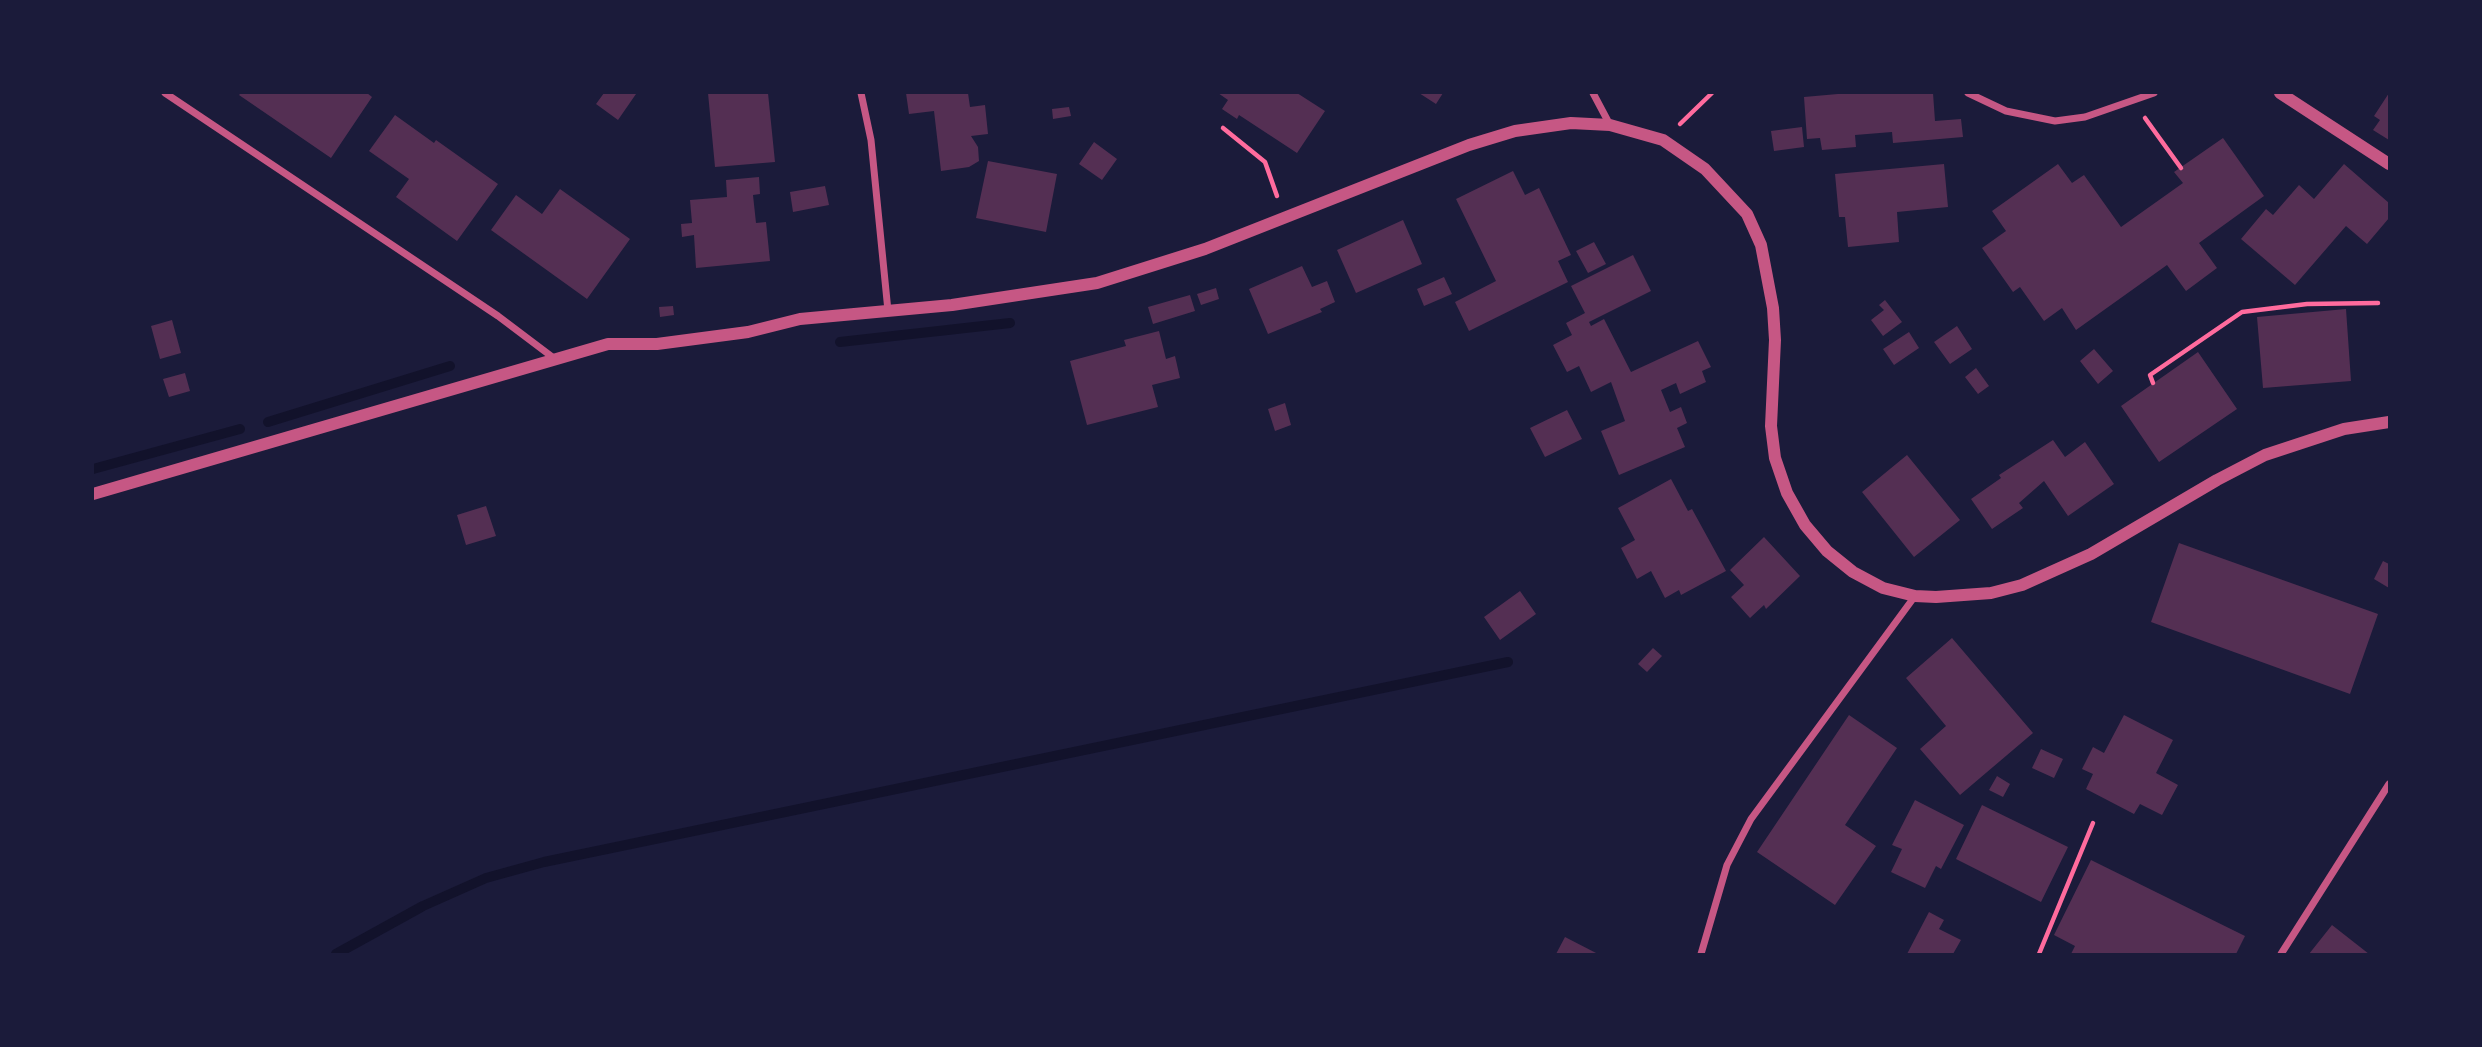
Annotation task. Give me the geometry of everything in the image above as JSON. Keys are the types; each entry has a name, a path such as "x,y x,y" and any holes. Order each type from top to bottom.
{"street":[{"path":"165,93 498,316 555,359"},
{"path":"861,93 871,140 888,311"},
{"path":"1593,93 1610,125"},
{"path":"1968,93 2006,111 2055,121 2085,117 2154,93"},
{"path":"2280,93 2389,164"},
{"path":"93,494 608,344 657,344 748,331 800,319 1028,296 1097,283 1205,249 1491,138 1546,125 1610,125 1663,140 1705,169 1728,189 1747,214 1761,245 1773,308 1775,340 1770,426 1775,458 1787,493 1805,524 1827,551 1853,572 1883,588 1915,596 1991,593 2042,578 2091,554 2265,455 2344,429 2389,422"},
{"path":"1701,954 1727,865 1751,819 1915,596"},
{"path":"2281,954 2389,784"}],"path":[{"path":"1663,140 1712,93"},
{"path":"2133,100 2181,167"},
{"path":"1223,128 1265,162 1278,198"},
{"path":"2153,383 2150,375 2242,312 2307,304 2378,303"},
{"path":"2307,304 2309,312"},
{"path":"2039,954 2093,824"}],"building":[{"path":"367,93 372,97 331,158 239,95"},
{"path":"604,93 636,94 618,120 596,104"},
{"path":"708,93 768,93 775,162 715,167"},
{"path":"906,93 968,93 970,107 985,105 988,134 971,136 978,147 979,161 969,167 941,171 934,111 909,114"},
{"path":"1218,93 1297,93 1325,111 1297,153 1239,115 1237,119 1222,109 1228,100"},
{"path":"1419,93 1443,93 1436,104"},
{"path":"1849,93 1933,93 1935,121 1961,119 1963,137 1893,143 1892,132 1855,135 1856,147 1822,150 1820,138 1807,139 1804,97"},
{"path":"2389,93 2389,140 2373,130 2380,120 2374,116"},
{"path":"1069,107 1071,116 1053,119 1052,109"},
{"path":"395,115 498,184 457,241 396,197 409,179 369,151"},
{"path":"1802,127 1804,147 1774,151 1771,131"},
{"path":"2223,138 2264,196 2199,243 2217,268 2186,291 2167,265 2076,330 2062,308 2044,321 2020,287 2013,292 1982,248 2006,231 1992,211 2058,164 2072,183 2084,175 2121,227 2183,183 2174,172"},
{"path":"1094,142 1117,159 1102,180 1079,164"},
{"path":"988,161 1057,174 1046,232 976,218"},
{"path":"1944,164 1948,207 1897,212 1899,242 1848,247 1845,217 1839,217 1835,174"},
{"path":"2344,164 2389,203 2389,218 2367,244 2346,226 2295,285 2241,239 2266,209 2273,215 2299,185 2314,199"},
{"path":"1513,171 1525,195 1539,188 1571,255 1558,261 1568,282 1469,331 1455,302 1496,281 1456,199"},
{"path":"759,177 760,194 753,195 756,223 766,222 770,261 696,268 694,235 682,237 681,224 692,223 690,200 727,197 726,180"},
{"path":"825,186 829,205 793,212 790,192"},
{"path":"560,189 630,239 587,299 491,230 516,195 542,214"},
{"path":"1403,220 1422,264 1356,293 1337,250"},
{"path":"1594,242 1606,264 1588,273 1576,251"},
{"path":"1633,255 1651,291 1589,322 1591,326 1604,319 1631,372 1698,341 1711,367 1702,371 1706,382 1680,394 1676,383 1661,390 1670,412 1681,407 1687,423 1677,428 1685,447 1619,475 1601,431 1625,421 1611,382 1591,392 1579,366 1567,372 1553,345 1572,335 1566,323 1585,313 1571,286"},
{"path":"1302,266 1312,287 1327,281 1335,302 1320,309 1322,312 1268,334 1249,289"},
{"path":"1444,277 1452,294 1424,306 1417,289"},
{"path":"1216,288 1219,299 1201,305 1197,294"},
{"path":"1190,295 1195,311 1153,324 1148,307"},
{"path":"1885,300 1902,322 1883,336 1871,320 1884,310 1879,305"},
{"path":"673,306 674,315 660,317 659,307"},
{"path":"2346,309 2351,381 2263,388 2257,317"},
{"path":"172,320 181,353 160,359 151,326"},
{"path":"1957,326 1972,349 1950,364 1934,342"},
{"path":"1159,331 1166,359 1175,356 1180,378 1152,385 1158,407 1087,425 1070,361 1126,346 1124,340"},
{"path":"1909,332 1919,348 1894,365 1883,349"},
{"path":"2094,349 2113,371 2098,384 2080,361"},
{"path":"2198,352 2237,409 2159,462 2121,406"},
{"path":"1976,368 1989,386 1978,394 1965,377"},
{"path":"185,373 190,391 169,397 163,379"},
{"path":"1285,403 1291,425 1275,431 1268,409"},
{"path":"1567,410 1582,439 1545,457 1530,428"},
{"path":"2053,440 2065,457 2085,442 2114,484 2068,516 2044,481 2019,503 2023,508 1992,529 1971,499 2001,478 1999,475"},
{"path":"1907,455 1960,520 1914,557 1862,492"},
{"path":"1671,479 1688,511 1692,509 1726,571 1681,595 1679,590 1665,598 1651,571 1637,579 1621,548 1635,540 1618,508"},
{"path":"486,506 496,536 466,545 457,515"},
{"path":"1764,537 1800,576 1766,609 1764,605 1750,618 1731,597 1744,585 1730,570"},
{"path":"2179,543 2378,614 2350,694 2151,622"},
{"path":"2383,561 2389,564 2389,588 2374,579"},
{"path":"1520,591 1536,614 1500,640 1484,617"},
{"path":"1952,638 2033,733 1960,795 1920,749 1946,726 1906,678"},
{"path":"1653,648 1662,656 1647,672 1638,664"},
{"path":"1849,715 1897,748 1845,825 1876,846 1835,905 1757,852"},
{"path":"2124,715 2173,740 2156,773 2178,785 2162,815 2140,804 2134,814 2086,789 2093,774 2082,769 2093,747 2104,753"},
{"path":"2041,749 2063,759 2054,778 2032,768"},
{"path":"1997,776 2010,784 2003,797 1989,790"},
{"path":"1915,800 1964,825 1941,869 1936,866 1925,888 1891,872 1902,849 1892,845"},
{"path":"1982,805 2068,847 2041,902 1956,859"},
{"path":"2091,860 2245,936 2236,954 2071,954 2075,946 2054,935"},
{"path":"1929,912 1944,920 1939,929 1961,940 1953,954 1907,954"},
{"path":"2332,925 2369,954 2309,954"},
{"path":"1565,937 1598,954 1556,954"}],"waterway":[{"path":"840,342 1010,323"},
{"path":"268,422 450,366"},
{"path":"93,469 240,429"},
{"path":"336,954 423,906 486,878 544,862 1508,662"}]}
